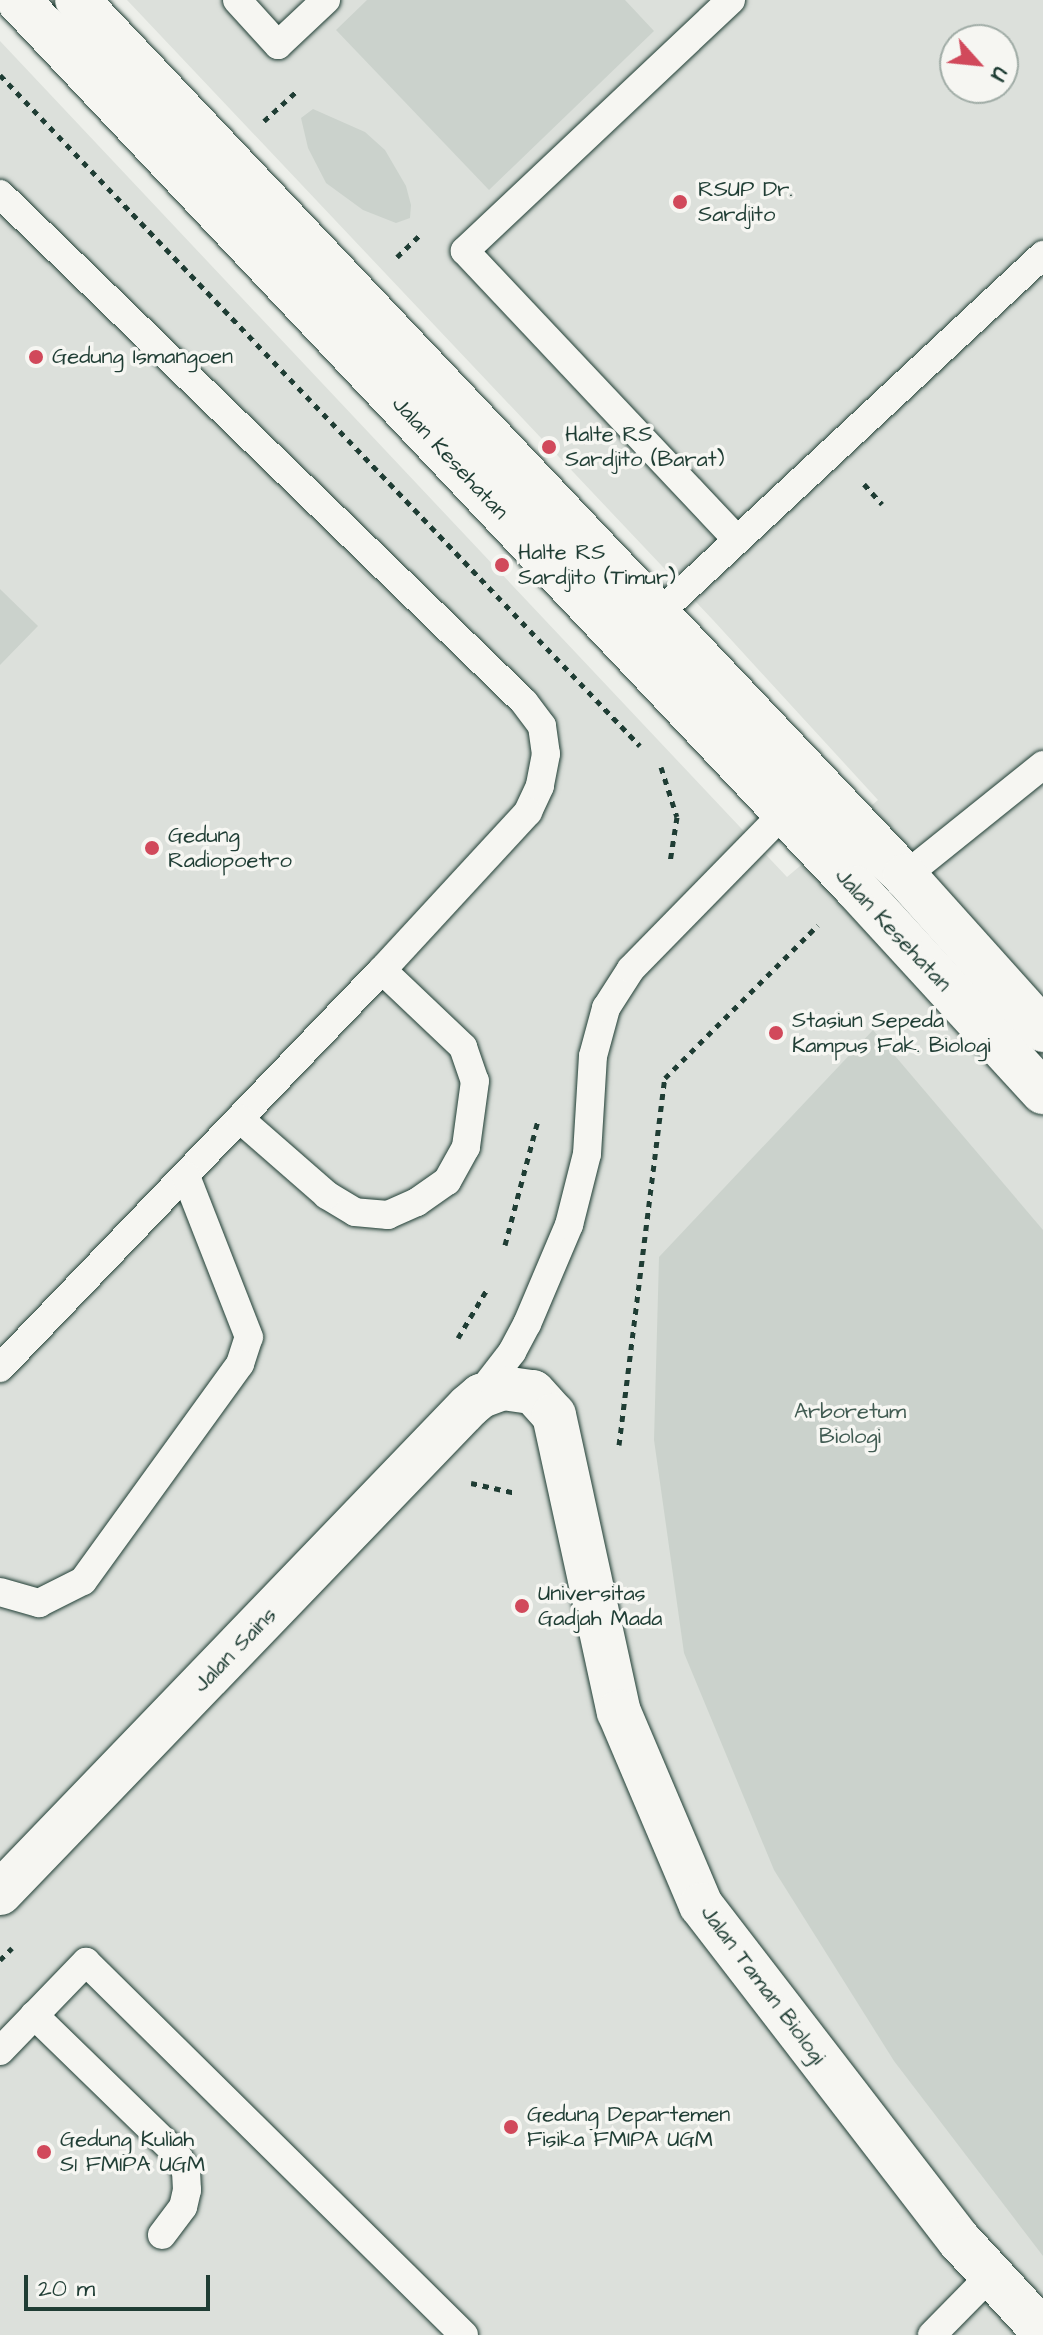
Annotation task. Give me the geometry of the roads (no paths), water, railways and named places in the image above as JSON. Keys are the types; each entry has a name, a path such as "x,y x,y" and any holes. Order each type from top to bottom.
{"street":[{"name":"Jalan Kesehatan","path":"18,0 856,888 1043,1092"},
{"name":"Jalan Kesehatan","path":"77,0 905,876 1043,1030"},
{"path":"626,644 657,615"},
{"name":"Jalan Sains","path":"0,1893 481,1396 503,1388 533,1392 554,1415 560,1439"},
{"name":"Jalan Taman Biologi","path":"560,1439 619,1712 701,1905 990,2276 1043,2331"}],"lane":[{"path":"237,0 278,45 326,0"},
{"path":"731,0 465,251 737,540"},
{"path":"0,194 524,702 542,726 546,754 540,786 528,812 382,970 0,1368"},
{"path":"657,615 1043,255"},
{"path":"905,876 1043,765"},
{"path":"469,1406 512,1352 542,1294 565,1237 587,1154 593,1056 606,1008 631,969 784,813"},
{"path":"240,1119 327,1195 355,1212 388,1215 417,1202 447,1181 466,1147 475,1081 463,1047 382,970"},
{"path":"0,1592 39,1603 83,1581 240,1364 249,1337 186,1176"},
{"path":"0,2051 86,1962 464,2335"},
{"path":"34,2015 176,2153 186,2171 187,2190 183,2207 162,2235"},
{"path":"932,2335 990,2276"}],"place":[{"name":"RSUP Dr. Sardjito","path":"680,202"},
{"name":"Gedung Ismangoen","path":"36,357"},
{"name":"Halte RS Sardjito (Barat)","path":"549,447"},
{"name":"Halte RS Sardjito (Timur)","path":"502,565"},
{"name":"Gedung Radiopoetro","path":"152,848"},
{"name":"Stasiun Sepeda Kampus Fak. Biologi","path":"776,1033"},
{"name":"Universitas Gadjah Mada","path":"522,1606"},
{"name":"Gedung Departemen Fisika FMIPA UGM","path":"511,2127"},
{"name":"Gedung Kuliah S1 FMIPA UGM","path":"44,2152"}],"park label":[{"name":"Arboretum Biologi","path":"850,1424"}]}
